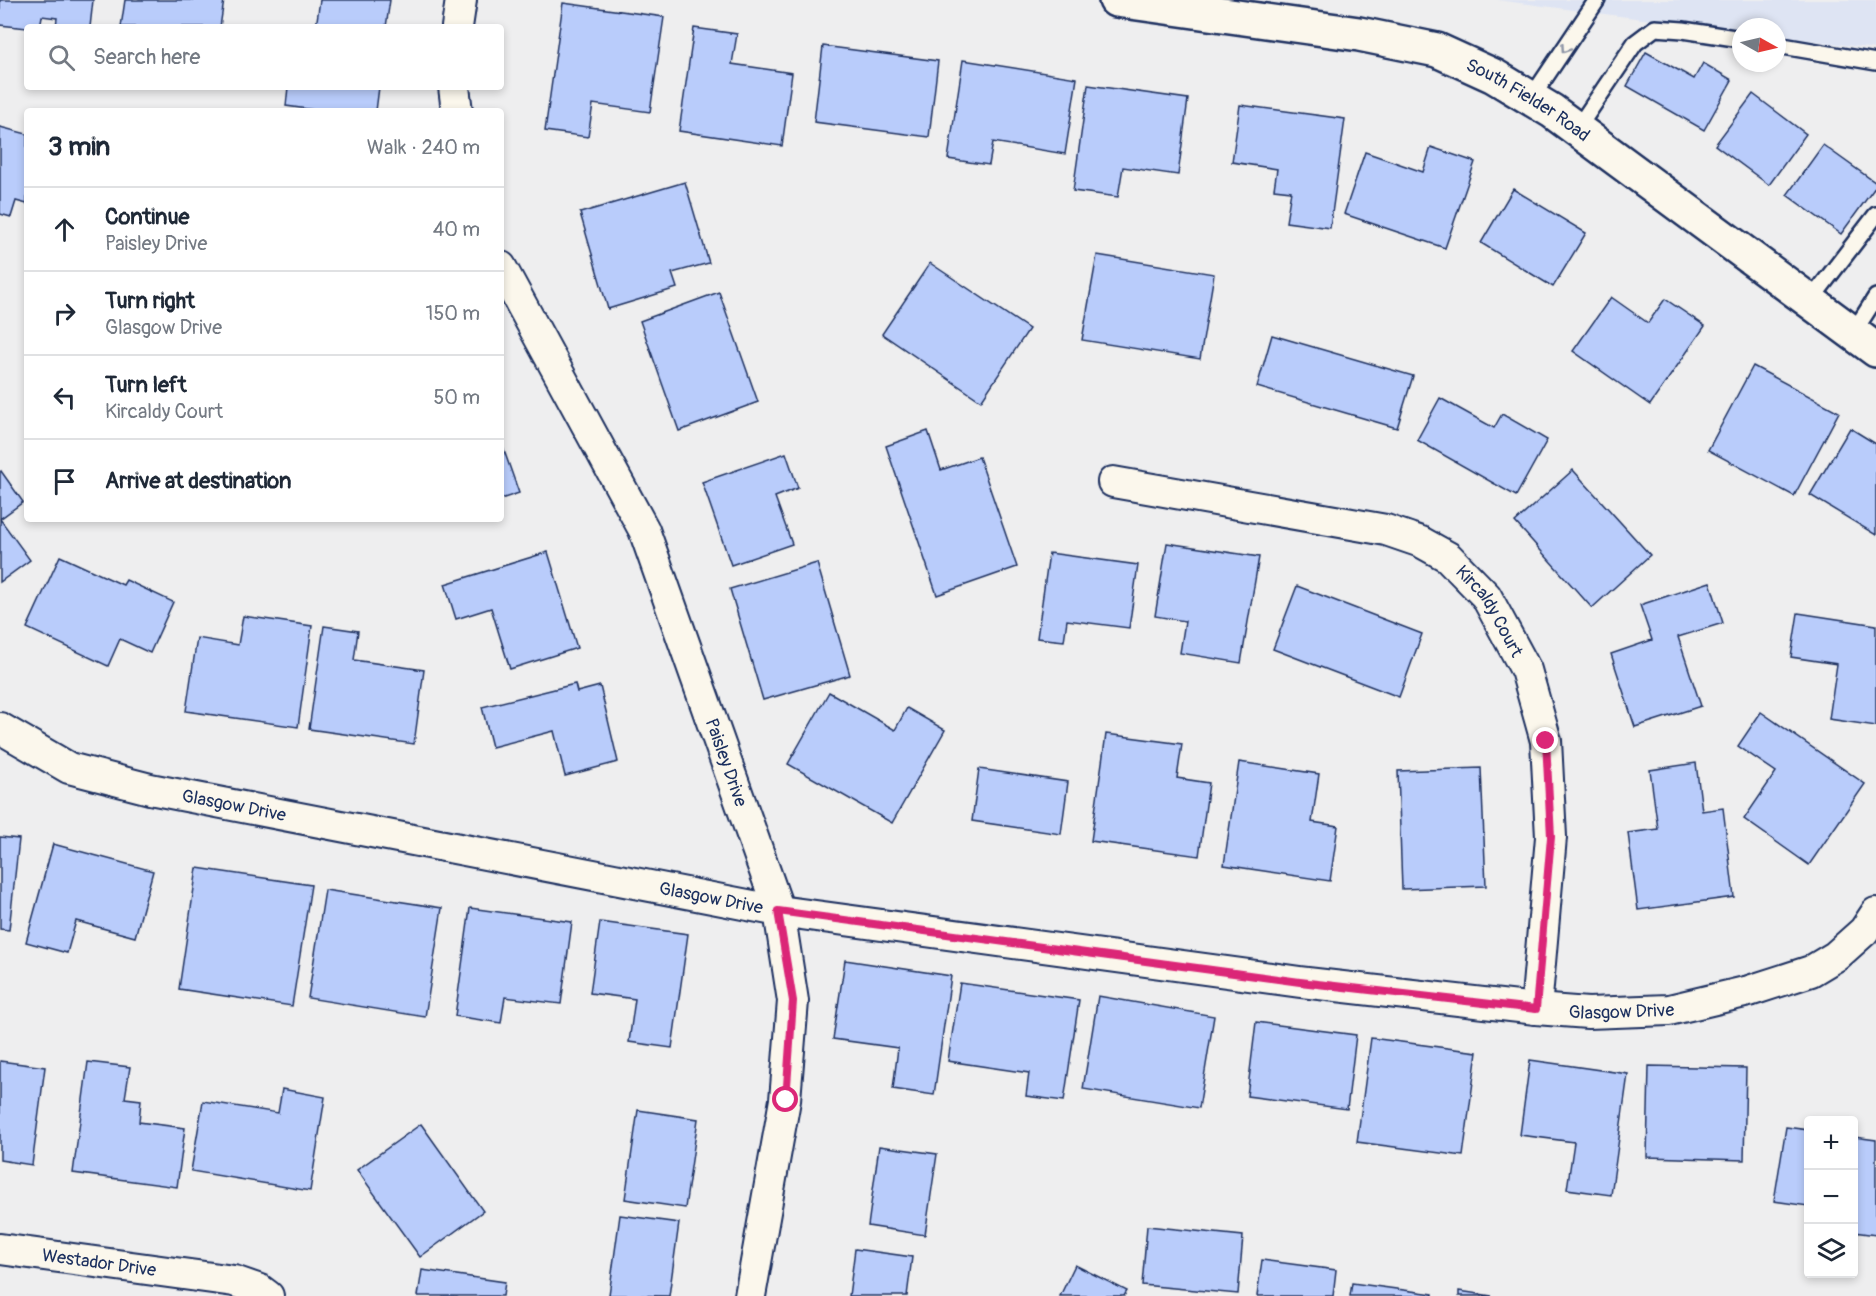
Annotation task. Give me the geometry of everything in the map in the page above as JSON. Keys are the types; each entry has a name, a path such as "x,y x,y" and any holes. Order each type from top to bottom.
{"street":[{"path":"457,24 461,0"},
{"name":"South Fielder Road","path":"1116,0 1359,34 1437,50 1494,75 1532,97 1577,129 1864,341"},
{"path":"454,90 457,108"},
{"name":"Paisley Drive","path":"504,273 644,530 778,911 793,1001 786,1100 750,1296"},
{"name":"Kircaldy Court","path":"1113,482 1386,530 1421,542 1448,557 1486,596 1526,670 1546,741 1551,837 1536,1009"},
{"name":"Glasgow Drive","path":"0,728 69,768 150,789 778,911 1300,982 1536,1009 1588,1013 1669,1010 1749,992 1811,971 1836,956 1864,931 1876,913"},
{"name":"Westador Drive","path":"0,1249 234,1281 260,1290 268,1296"}],"lane":[{"path":"1532,97 1597,0"},
{"path":"1577,129 1635,43 1654,28 1732,38"},
{"path":"1786,47 1876,62"},
{"path":"1810,301 1876,215"},
{"path":"1864,341 1876,297"}],"shaded area":[{"path":"1497,0 1876,0 1876,49 1786,37 1786,18 1732,18 1732,31"}],"building":[{"path":"0,0 93,0 90,24 56,24 57,18 42,16 41,24 24,24 24,28 0,25"},
{"path":"125,0 224,0 220,24 121,24"},
{"path":"320,0 390,0 386,24 316,24"},
{"path":"563,3 664,17 650,112 593,104 588,137 545,131"},
{"path":"694,28 737,34 732,64 792,73 782,146 679,131"},
{"path":"823,46 938,61 929,137 814,122"},
{"path":"1646,52 1694,79 1703,63 1732,80 1704,130 1627,86"},
{"path":"963,60 1077,78 1065,154 993,142 989,165 948,159"},
{"path":"1088,85 1188,99 1178,175 1123,167 1118,197 1073,191"},
{"path":"288,90 379,90 376,108 286,106"},
{"path":"1753,94 1806,134 1769,185 1715,145"},
{"path":"1240,105 1345,119 1330,228 1286,222 1291,191 1274,189 1277,169 1232,162"},
{"path":"0,127 24,133 24,203 16,201 11,217 0,214"},
{"path":"1823,145 1876,183 1841,234 1787,195"},
{"path":"1431,147 1475,162 1445,248 1344,214 1365,152 1423,172"},
{"path":"685,182 709,263 672,273 677,288 608,309 580,213"},
{"path":"1513,189 1586,233 1553,287 1481,243"},
{"path":"1097,255 1214,274 1200,359 1082,340"},
{"path":"930,263 1029,329 981,401 882,334"},
{"path":"719,292 758,402 679,431 640,321"},
{"path":"1611,297 1648,323 1665,299 1705,326 1650,405 1573,351"},
{"path":"1272,335 1413,376 1397,428 1257,387"},
{"path":"1753,366 1839,412 1794,496 1708,450"},
{"path":"1440,398 1494,428 1502,414 1547,440 1516,496 1417,440"},
{"path":"1850,428 1876,444 1876,535 1810,495"},
{"path":"928,431 941,470 979,457 1017,567 937,595 886,446"},
{"path":"504,450 519,493 504,498"},
{"path":"786,453 798,488 775,497 792,544 731,565 702,482"},
{"path":"1573,470 1650,555 1592,608 1515,522"},
{"path":"1,471 23,502 0,519 0,472"},
{"path":"0,519 30,560 0,582"},
{"path":"1167,543 1259,557 1241,663 1180,653 1185,621 1155,616"},
{"path":"548,552 577,648 510,669 491,608 456,619 445,584"},
{"path":"1049,553 1138,565 1129,628 1067,620 1064,641 1037,638"},
{"path":"60,556 123,585 126,580 173,602 150,653 120,639 108,666 27,628"},
{"path":"817,563 850,675 763,700 730,589"},
{"path":"1710,582 1723,623 1678,637 1701,706 1635,727 1611,654 1652,640 1640,605"},
{"path":"1297,586 1422,634 1399,697 1273,649"},
{"path":"1798,613 1876,625 1876,726 1829,719 1837,664 1791,657"},
{"path":"243,616 312,626 298,727 186,711 197,638 238,645"},
{"path":"324,626 358,631 354,660 424,670 414,744 309,729"},
{"path":"575,684 577,692 600,686 618,762 565,776 554,731 492,747 482,707"},
{"path":"829,692 895,730 907,708 945,730 892,823 788,764"},
{"path":"1761,712 1865,784 1809,865 1744,819 1776,772 1738,746"},
{"path":"1106,734 1182,744 1177,778 1209,783 1199,856 1091,841"},
{"path":"1239,762 1319,774 1312,822 1338,826 1330,881 1224,865"},
{"path":"1696,763 1702,811 1723,808 1734,897 1638,910 1628,833 1658,829 1650,770"},
{"path":"1481,768 1486,886 1402,889 1398,771"},
{"path":"979,769 1068,782 1061,834 972,821"},
{"path":"0,837 19,839 9,930 0,929"},
{"path":"53,844 153,871 135,937 76,921 67,953 26,942"},
{"path":"197,868 311,885 292,1006 179,989"},
{"path":"325,890 442,908 425,1017 308,998"},
{"path":"470,908 572,922 561,1004 505,997 501,1023 455,1016"},
{"path":"600,922 688,934 672,1048 629,1042 635,999 590,993"},
{"path":"845,960 951,976 934,1095 893,1089 898,1048 833,1039"},
{"path":"960,983 1079,1000 1064,1101 1026,1096 1029,1073 948,1061"},
{"path":"1098,996 1214,1016 1199,1108 1083,1089"},
{"path":"1256,1022 1356,1035 1347,1109 1247,1096"},
{"path":"1371,1038 1477,1052 1463,1156 1357,1142"},
{"path":"1530,1060 1628,1074 1611,1195 1567,1189 1574,1142 1520,1135"},
{"path":"0,1061 45,1067 32,1165 0,1160"},
{"path":"88,1062 130,1067 125,1098 141,1100 139,1122 185,1128 177,1187 73,1173"},
{"path":"1649,1066 1746,1068 1744,1160 1647,1157"},
{"path":"282,1089 325,1097 310,1191 191,1171 203,1101 278,1113"},
{"path":"638,1110 698,1119 685,1208 625,1199"},
{"path":"421,1124 483,1211 420,1257 357,1170"},
{"path":"1786,1127 1804,1129 1804,1205 1774,1201"},
{"path":"1858,1138 1876,1140 1876,1235 1858,1233"},
{"path":"879,1146 937,1154 925,1235 868,1226"},
{"path":"620,1215 679,1223 669,1296 609,1295"},
{"path":"1147,1226 1243,1236 1238,1294 1142,1285"},
{"path":"855,1249 912,1257 907,1296 849,1296"},
{"path":"1262,1260 1336,1270 1333,1296 1257,1296"},
{"path":"1075,1265 1127,1291 1124,1296 1060,1296"},
{"path":"422,1270 505,1282 503,1296 418,1296"},
{"path":"1352,1283 1433,1294 1433,1296 1350,1296"},
{"path":"1459,1291 1492,1296 1459,1296"}],"route":[{"path":"786,1100 793,1001 778,911 1300,982 1536,1009 1551,837 1546,741"}]}
